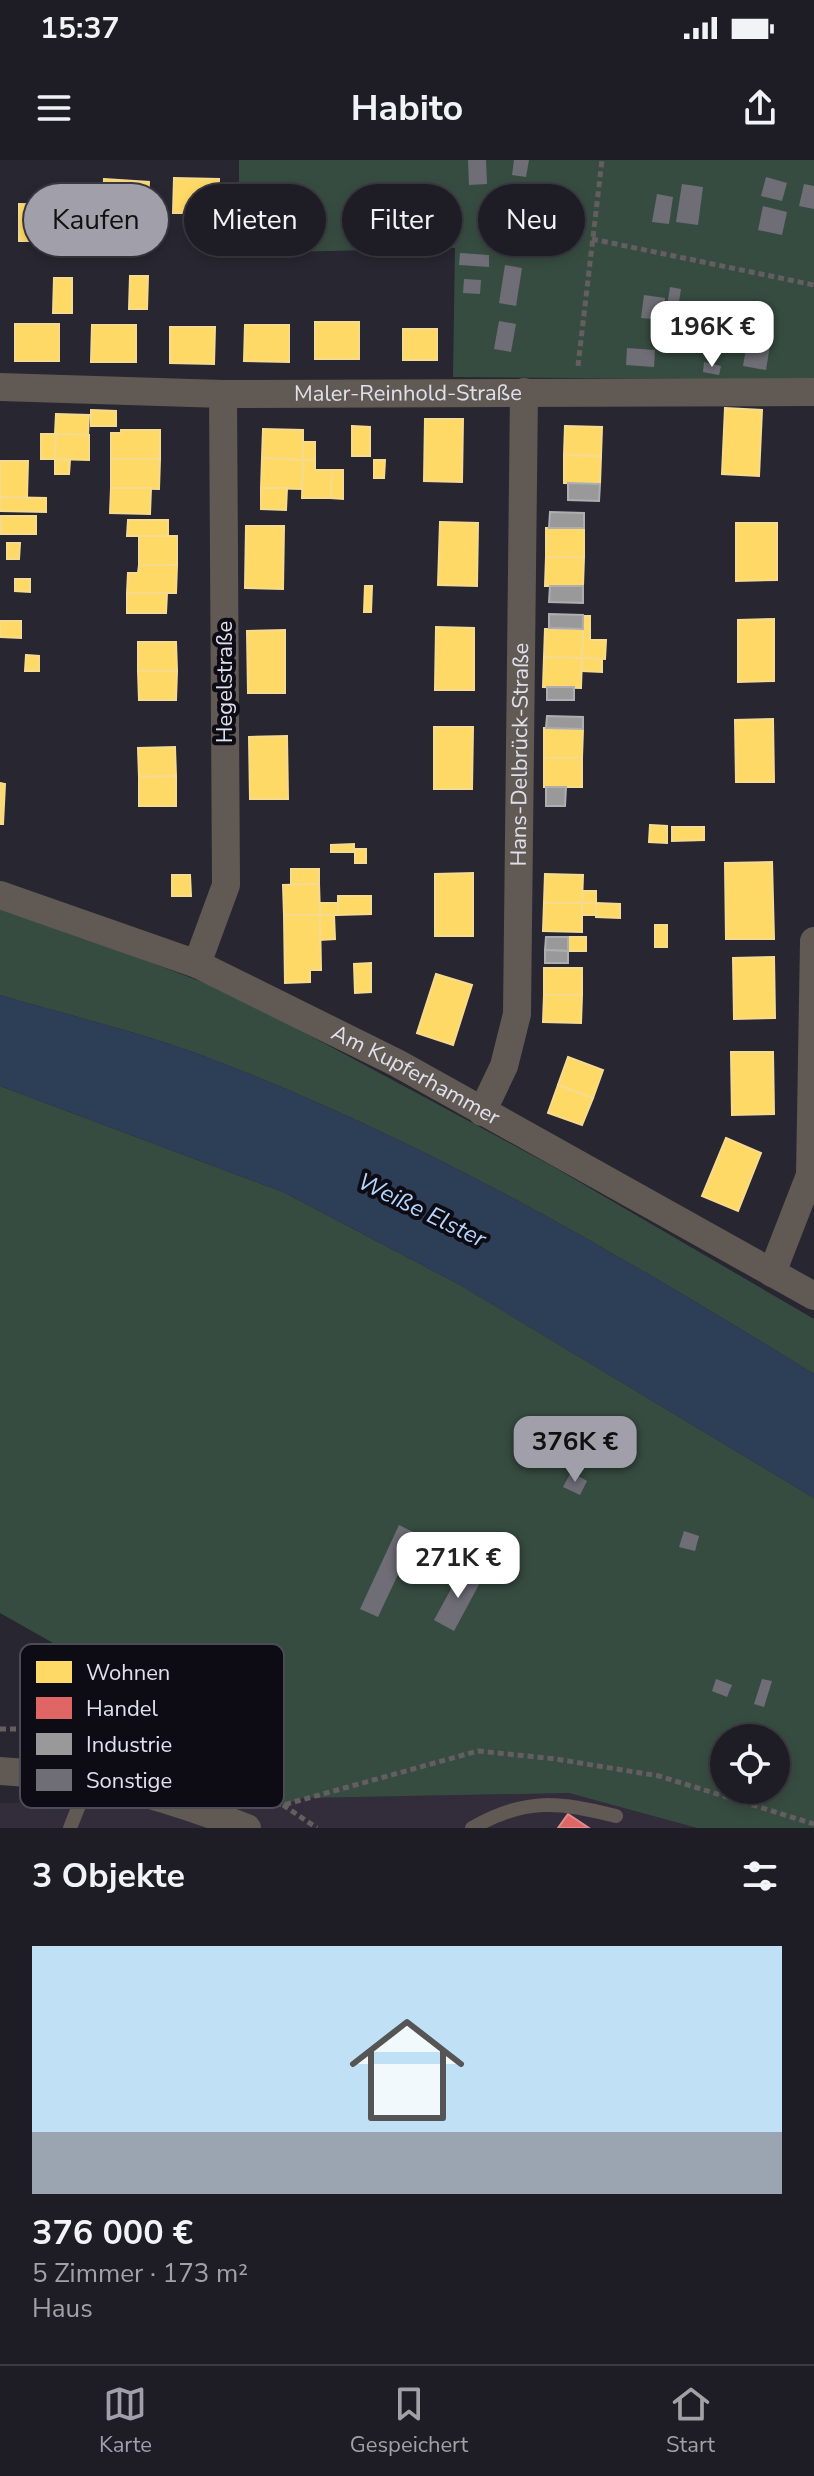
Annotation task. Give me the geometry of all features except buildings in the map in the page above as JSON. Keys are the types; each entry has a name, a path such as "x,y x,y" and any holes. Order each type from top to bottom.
{"street":[{"name":"Maler-Reinhold-Straße","path":"0,387 223,394 814,392"},
{"name":"Hans-Delbrück-Straße","path":"482,1112 504,1066 517,1014 524,392"},
{"name":"Hegelstraße","path":"197,964 226,885 223,394"},
{"name":"Am Kupferhammer","path":"0,895 197,964 397,1063 814,1296"},
{"path":"772,1273 810,1175 814,941"},
{"path":"0,1771 20,1773"},
{"path":"194,1808 247,1828"}],"lane":[{"path":"472,1828 489,1818 534,1805 563,1803 616,1816"},
{"path":"70,1828 78,1808"}],"path":[{"path":"575,392 602,160"},
{"path":"592,239 814,285"},
{"path":"284,1805 478,1751 556,1759 659,1776 814,1824"},
{"path":"284,1806 317,1828"}],"shaded area":[{"path":"569,1793 697,1828 0,1828 0,1803 20,1803 20,1808 284,1808 284,1798"}],"green space":[{"path":"239,160 814,160 814,380 453,377 455,256 462,256 462,184 342,184 342,251 326,251 326,184 239,184"},
{"path":"0,909 31,917 231,993 552,1166 814,1319 814,1374 596,1244 370,1126 188,1050 0,995"},
{"path":"0,1086 283,1192 460,1285 814,1498 814,1828 697,1828 569,1793 303,1798 284,1805 284,1644 55,1644 0,1613"}],"water":[{"name":"Weiße Elster","path":"0,995 188,1050 370,1126 596,1244 814,1374 814,1498 460,1285 283,1192 0,1086"}]}
